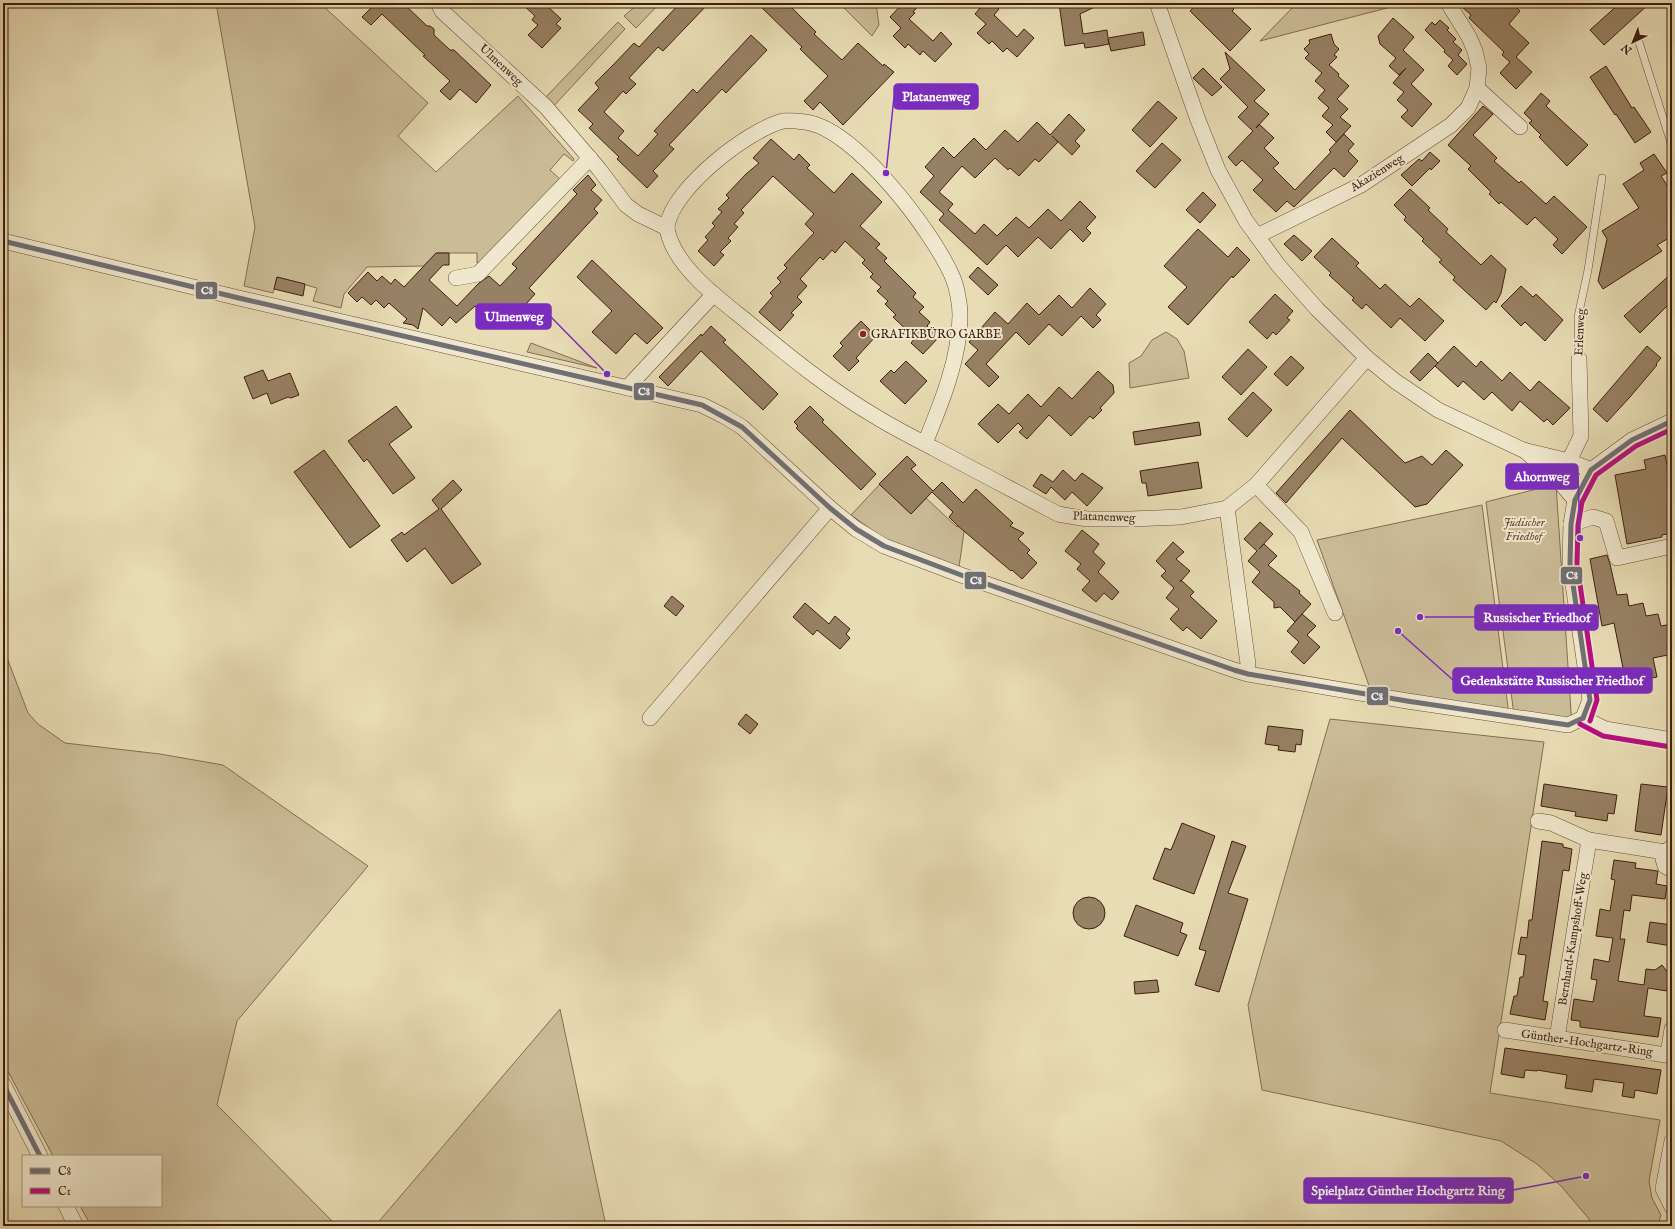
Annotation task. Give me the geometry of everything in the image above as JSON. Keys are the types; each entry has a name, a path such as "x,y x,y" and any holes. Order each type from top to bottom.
{"street":[{"path":"1157,3 1198,120 1218,170 1246,221 1278,265 1317,309 1367,358 1395,381 1438,410 1523,450 1569,461 1591,470"},
{"name":"Akazienweg","path":"1257,236 1360,185 1451,125 1468,108 1477,88 1479,68 1475,51 1469,37 1448,3"},
{"name":"Ulmenweg","path":"438,6 540,100 590,158 626,205 638,214 667,228"},
{"path":"1477,88 1520,127"},
{"path":"667,228 674,208 686,190 701,174 755,134 770,126 786,120 815,124 824,128 840,139 857,153 876,170 897,193 939,250 954,281 960,312 958,344 942,402 925,444"},
{"path":"456,278 478,274 590,158"},
{"name":"Platanenweg","path":"667,228 671,243 681,260 692,272 714,294 803,368 838,393 879,419 1058,514 1087,519 1131,519 1181,517 1227,508 1256,485 1367,358"},
{"path":"3,241 243,299 702,405 742,427 830,508 856,529 884,546 961,575 1248,674 1407,701 1568,725 1583,718 1590,700 1570,564 1571,524 1575,500 1591,470 1632,440 1672,422"},
{"path":"627,388 714,294"},
{"name":"Erlenweg","path":"1569,461 1581,436 1579,359"},
{"path":"1523,450 1559,481 1575,500"},
{"path":"1256,485 1301,532 1335,613"},
{"path":"650,718 830,508"},
{"path":"1227,508 1248,664"},
{"path":"1571,524 1593,517 1606,521 1617,558 1672,546"},
{"path":"1583,718 1605,729 1672,740"},
{"path":"1538,820 1550,823 1589,840 1668,850"},
{"name":"Bernhard-Kampshoff-Weg","path":"1557,1038 1589,840"},
{"path":"1668,850 1663,855 1663,863 1668,869 1672,870"},
{"name":"Günther-Hochgartz-Ring","path":"1505,1030 1670,1055 1672,1029"},
{"path":"3,1084 39,1155"},
{"path":"1672,1141 1663,1189 1672,1207"},
{"path":"66,1207 76,1226"}],"lane":[{"path":"1638,39 1672,146"},
{"name":"Erlenweg","path":"1579,359 1578,317 1588,270 1602,178"}],"green space":[{"path":"216,3 320,3 428,103 398,136 436,172 518,96 574,159 573,161 564,154 550,170 561,180 483,263 477,263 477,253 437,253 424,266 367,267 344,294 341,308 313,301 317,288 277,277 273,293 244,286 255,227"},
{"path":"639,3 660,3 636,28 624,16"},
{"path":"839,3 876,3 879,25 872,36"},
{"path":"1297,3 1406,3 1260,41"},
{"path":"618,22 625,29 551,109 542,101"},
{"path":"1166,332 1177,339 1184,351 1189,378 1130,388 1129,363 1141,356 1152,340"},
{"path":"531,343 597,368 527,352"},
{"path":"880,484 911,514 926,498 957,527 966,518 959,567 886,540 851,515"},
{"name":"Jüdischer Friedhof","path":"1556,484 1572,727 1514,715 1486,502"},
{"path":"1482,505 1509,715 1372,694 1317,540"},
{"path":"3,647 28,713 38,724 65,743 160,754 223,765 368,866 237,1021 217,1105 337,1226 91,1226 81,1207 162,1207 162,1155 52,1155 3,1062"},
{"path":"1330,719 1544,742 1490,1093 1660,1120 1649,1181 1652,1198 1661,1215 1659,1222 1653,1226 1594,1226 1562,1187 1537,1164 1501,1141 1262,1090 1248,1005"},
{"path":"560,1009 606,1226 375,1226"}],"building":[{"path":"370,3 403,3 427,26 434,29 434,35 450,50 454,50 491,85 476,103 460,89 450,100 440,91 450,81 382,14 371,25 362,17 373,6"},
{"path":"521,3 544,3 561,19 556,24 561,28 542,48 528,35 538,25 532,20 535,16"},
{"path":"680,3 709,3 663,51 658,47 629,78 636,84 626,94 623,91 604,112 624,131 618,138 638,156 658,134 654,131 693,89 697,93 751,35 767,50 726,93 722,89 669,145 674,149 653,171 658,176 647,188 617,159 619,157 589,128 593,124 578,110 599,88 595,83 634,43 639,47"},
{"path":"757,3 787,3 816,32 814,34 842,60 858,43 883,66 884,64 894,72 843,125 820,102 813,110 804,101 828,76 800,49 802,47"},
{"path":"903,3 921,3 909,19 933,41 941,32 952,44 935,62 923,51 920,55 908,44 905,48 893,36 901,28 890,17"},
{"path":"984,3 992,3 999,9 994,15 1017,37 1024,29 1034,38 1017,57 1007,48 1003,52 992,41 989,44 977,33 986,24 975,14"},
{"path":"1059,3 1103,3 1080,14 1083,34 1107,30 1108,38 1143,32 1145,45 1111,51 1108,39 1109,44 1099,46 1085,48 1084,43 1065,46"},
{"path":"1197,3 1228,3 1234,9 1232,11 1251,29 1230,51 1190,11"},
{"path":"1620,3 1650,3 1604,45 1590,30"},
{"path":"1514,5 1520,11 1509,24 1529,43 1516,57 1532,72 1516,89 1500,73 1510,62 1502,55 1504,52 1469,18 1471,15 1461,6"},
{"path":"1393,18 1414,37 1403,50 1424,70 1411,84 1432,104 1412,127 1401,117 1408,110 1397,100 1404,92 1393,83 1406,68 1399,75 1389,66 1396,58 1380,44 1378,36"},
{"path":"1440,20 1449,28 1447,30 1456,39 1453,42 1462,50 1458,55 1467,64 1457,75 1448,66 1453,60 1425,30 1432,22 1435,25"},
{"path":"1331,34 1334,44 1339,49 1334,55 1337,57 1329,65 1349,86 1337,99 1348,109 1340,117 1351,126 1336,142 1326,132 1333,125 1322,116 1329,108 1318,98 1325,90 1315,81 1322,73 1305,58 1309,54 1304,49 1310,43 1309,40"},
{"path":"1225,52 1265,90 1254,101 1269,114 1259,124 1274,138 1264,148 1279,163 1273,168 1295,190 1331,152 1329,150 1344,134 1354,144 1348,151 1358,161 1344,177 1334,168 1294,207 1287,201 1276,212 1253,190 1263,180 1242,160 1236,166 1228,157 1253,131 1238,117 1248,107 1220,79 1230,69"},
{"path":"1606,66 1632,108 1634,107 1651,132 1635,143 1590,77"},
{"path":"1203,68 1222,87 1212,96 1193,78"},
{"path":"1541,93 1550,101 1546,106 1588,145 1567,166 1539,137 1541,135 1529,123 1532,121 1524,113"},
{"path":"1158,101 1177,118 1150,147 1132,130"},
{"path":"1483,106 1493,114 1473,135 1497,158 1494,161 1519,183 1521,181 1546,204 1554,196 1587,227 1562,254 1553,245 1558,239 1535,217 1527,225 1501,202 1499,204 1489,194 1491,192 1468,169 1471,166 1448,145"},
{"path":"1069,114 1085,130 1075,141 1080,146 1072,155 1052,136 1058,142 1039,162 1035,159 1019,176 1010,168 1008,170 995,158 975,178 962,166 939,192 953,204 948,210 975,234 984,224 997,236 1016,217 1029,228 1048,209 1061,221 1080,201 1096,217 1086,228 1091,233 1083,242 1070,229 1051,249 1038,237 1018,257 1006,245 987,265 939,220 944,214 920,192 934,176 925,167 943,147 954,158 974,138 986,150 1005,130 1018,142 1037,122 1050,135"},
{"path":"771,139 794,160 799,154 810,165 807,168 834,193 852,173 882,202 860,226 880,244 876,248 887,258 884,261 916,293 913,297 924,307 919,312 930,322 927,326 939,337 923,354 911,343 915,338 893,317 896,315 885,304 888,301 877,291 881,287 870,277 873,274 862,263 865,260 845,241 835,253 832,250 823,260 820,257 800,279 807,286 797,297 802,302 791,313 794,315 780,331 759,312 773,296 770,293 781,282 777,278 787,268 784,265 814,233 805,224 814,214 773,176 741,210 744,213 734,224 738,227 728,238 731,241 720,252 724,255 714,266 698,251 708,240 705,237 715,226 712,223 722,212 718,209 729,198 726,195 759,163 753,158"},
{"path":"1162,143 1181,160 1155,188 1136,171"},
{"path":"1430,152 1440,161 1431,170 1430,168 1412,186 1401,175 1419,159 1422,161"},
{"path":"1654,154 1667,173 1661,176 1672,193 1672,236 1657,245 1662,251 1603,289 1598,281 1607,239 1602,231 1639,208 1623,184 1644,170 1640,163"},
{"path":"588,175 596,185 591,190 602,200 594,209 598,213 529,288 535,294 526,304 529,306 511,325 498,327 475,306 456,323 450,317 442,326 423,308 418,329 413,325 403,323 407,319 389,303 384,308 376,300 371,305 362,297 357,302 348,293 368,272 377,281 382,276 391,284 395,279 404,287 436,253 449,253 449,265 443,265 429,280 457,306 479,283 489,276 500,286 517,268 512,264 577,194 573,190"},
{"path":"1410,189 1430,208 1428,210 1448,229 1446,232 1481,265 1491,255 1506,269 1501,293 1496,303 1494,301 1486,310 1453,280 1455,277 1439,262 1442,260 1422,241 1424,239 1404,220 1406,217 1394,205"},
{"path":"1203,192 1216,205 1200,223 1186,210"},
{"path":"1198,229 1228,257 1237,247 1250,260 1233,278 1232,276 1188,325 1168,307 1187,287 1164,266"},
{"path":"1294,235 1312,251 1302,261 1284,244"},
{"path":"1332,238 1359,263 1356,266 1380,289 1385,284 1410,307 1419,298 1444,321 1425,341 1400,318 1391,328 1366,304 1362,309 1352,300 1354,298 1329,275 1331,273 1314,257"},
{"path":"592,260 663,328 647,344 635,333 616,354 592,332 612,311 577,277"},
{"path":"978,267 998,285 988,295 969,277"},
{"path":"1672,273 1672,301 1640,333 1624,316"},
{"path":"277,277 305,284 303,296 274,289"},
{"path":"1521,286 1533,297 1536,294 1563,320 1545,341 1525,322 1521,326 1501,306"},
{"path":"1090,288 1106,304 1096,315 1101,320 1093,328 1081,316 1062,336 1049,324 1029,345 1016,332 986,364 999,377 989,387 965,364 978,350 969,342 995,312 1008,324 1027,303 1039,315 1059,295 1072,308"},
{"path":"1275,294 1293,311 1287,318 1290,320 1276,335 1273,332 1267,339 1249,322"},
{"path":"861,321 876,336 856,358 859,361 849,371 833,356 843,346 840,343"},
{"path":"711,326 726,340 723,342 778,394 763,410 701,351 668,386 659,377 701,334 702,336"},
{"path":"1454,346 1476,367 1481,361 1502,381 1510,372 1530,391 1539,381 1570,408 1553,425 1547,419 1544,422 1520,401 1512,411 1492,392 1484,400 1463,381 1458,387 1435,366"},
{"path":"1647,346 1661,358 1656,364 1657,365 1630,397 1607,422 1593,409"},
{"path":"1248,349 1267,367 1241,395 1222,377"},
{"path":"1428,353 1438,363 1420,381 1410,372"},
{"path":"1291,356 1304,368 1287,386 1274,374"},
{"path":"906,361 927,381 905,404 880,381 891,370 894,373"},
{"path":"263,370 268,381 290,373 299,395 291,398 288,397 271,404 267,393 253,399 244,377"},
{"path":"1098,371 1113,385 1114,393 1100,408 1102,410 1093,419 1090,416 1071,436 1049,415 1027,439 1019,432 1023,428 1018,423 998,443 978,424 998,404 1009,414 1028,394 1041,407 1059,387 1072,399"},
{"path":"1253,392 1272,410 1247,437 1228,419"},
{"path":"396,406 412,427 389,444 415,478 393,494 367,459 364,462 348,441"},
{"path":"810,406 824,420 822,422 876,474 861,490 796,428 798,426 794,422"},
{"path":"1350,410 1405,463 1422,456 1432,465 1446,450 1463,465 1427,504 1415,507 1342,438 1286,503 1276,493"},
{"path":"1199,422 1201,435 1135,445 1133,432"},
{"path":"324,450 380,526 350,548 294,472"},
{"path":"1665,455 1667,465 1672,464 1672,533 1662,535 1662,537 1627,544 1615,475 1646,469 1644,460"},
{"path":"907,456 916,465 911,469 933,491 942,482 963,503 976,489 1013,523 1010,526 1024,533 1018,539 1030,550 1027,553 1037,563 1022,579 958,526 949,517 953,512 932,492 911,514 879,484"},
{"path":"1198,462 1202,488 1148,496 1146,483 1142,483 1140,471"},
{"path":"1063,470 1075,481 1082,473 1103,488 1087,506 1072,492 1065,500 1051,487 1046,494 1033,486 1041,474 1053,482"},
{"path":"453,480 462,490 441,509 481,564 452,584 425,548 407,562 391,540 402,532 404,535 439,509 432,500"},
{"path":"1260,522 1273,534 1259,549 1264,544 1277,556 1268,565 1300,591 1299,593 1311,604 1295,622 1280,607 1274,608 1274,602 1252,582 1260,572 1248,561 1257,551 1244,539"},
{"path":"1082,530 1099,544 1093,552 1105,563 1098,572 1119,592 1112,600 1104,593 1096,602 1082,590 1090,581 1077,569 1081,564 1065,551"},
{"path":"1173,542 1184,552 1176,559 1190,571 1181,580 1194,592 1190,596 1217,621 1201,639 1187,627 1183,631 1170,619 1179,609 1166,598 1174,588 1161,576 1166,571 1156,561"},
{"path":"1607,555 1617,595 1627,594 1629,606 1643,603 1646,616 1658,614 1661,626 1672,624 1672,639 1668,639 1670,646 1667,646 1668,655 1653,658 1657,677 1626,683 1614,623 1602,626 1590,559"},
{"path":"672,596 684,606 676,616 664,606"},
{"path":"805,603 829,624 835,616 850,629 846,634 850,638 840,649 817,630 813,635 793,617"},
{"path":"1302,614 1316,626 1307,635 1320,647 1304,664 1291,652 1299,642 1287,631"},
{"path":"746,714 758,724 750,734 738,724"},
{"path":"1268,726 1303,730 1301,745 1296,744 1295,752 1278,750 1279,746 1265,744"},
{"path":"1544,784 1617,795 1614,814 1608,813 1607,821 1575,816 1576,812 1541,806"},
{"path":"1641,784 1668,787 1661,835 1635,831"},
{"path":"1182,823 1215,836 1194,894 1153,879 1165,848 1171,850"},
{"path":"1232,841 1246,846 1228,893 1248,899 1219,992 1195,985 1206,951 1199,949"},
{"path":"1542,841 1563,844 1563,847 1572,849 1569,871 1563,870 1543,1001 1548,1002 1545,1020 1510,1014 1514,996 1517,996 1520,977 1523,977 1526,955 1518,954 1521,937 1527,938 1529,920 1532,920"},
{"path":"1614,860 1636,863 1635,868 1658,871 1656,884 1667,886 1665,899 1632,895 1630,911 1624,910 1620,939 1625,939 1618,981 1644,985 1646,969 1655,970 1662,965 1669,974 1667,991 1648,988 1644,1016 1661,1018 1658,1037 1580,1027 1580,1021 1571,1020 1574,999 1593,1002 1597,980 1591,979 1594,959 1609,962 1613,938 1596,936 1600,909 1610,911 1615,880 1611,879"},
{"path":"1086,897 1092,897 1101,901 1105,913 1101,925 1092,929 1086,929 1077,925 1073,916 1073,910 1077,901"},
{"path":"1136,905 1183,923 1180,932 1187,935 1178,956 1124,936"},
{"path":"1650,922 1672,925 1672,946 1647,942"},
{"path":"1157,980 1159,992 1135,994 1134,982"},
{"path":"1505,1048 1661,1070 1657,1094 1635,1090 1634,1098 1622,1096 1624,1083 1594,1079 1592,1092 1565,1088 1567,1075 1537,1070 1525,1070 1524,1078 1501,1074"}],"transit line":[{"name":"C8","path":"3,241 243,299 702,405 742,427 830,508 856,529 884,546 961,575 1234,670 1248,674 1407,701 1568,725 1583,718"},
{"name":"C8","path":"1583,718 1590,700 1570,564 1571,524 1575,500 1591,470 1632,440 1672,421"},
{"name":"C1","path":"1590,721 1597,700 1577,564 1578,525 1582,502 1596,475 1636,446 1672,429"},
{"name":"C1","path":"1580,724 1603,736 1671,747"},
{"name":"C8","path":"3,1084 39,1155"}],"place":[{"name":"Platanenweg","path":"886,173"},
{"name":"GRAFIKBÜRO GARBE","path":"863,334"},
{"name":"Ulmenweg","path":"607,374"},
{"name":"Ahornweg","path":"1580,538"},
{"name":"Russischer Friedhof","path":"1420,617"},
{"name":"Gedenkstätte Russischer Friedhof","path":"1398,631"},
{"name":"Spielplatz Günther Hochgartz Ring","path":"1586,1176"}]}
